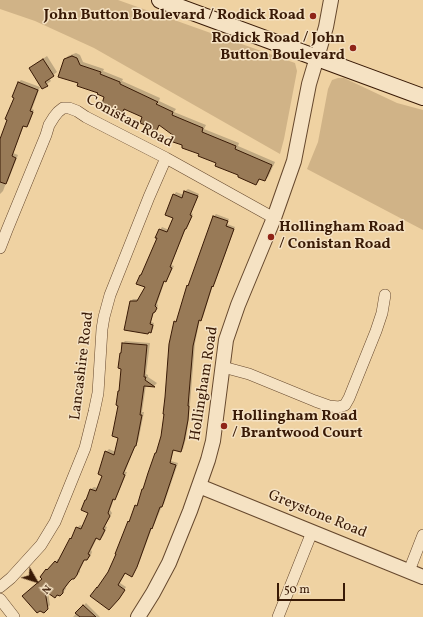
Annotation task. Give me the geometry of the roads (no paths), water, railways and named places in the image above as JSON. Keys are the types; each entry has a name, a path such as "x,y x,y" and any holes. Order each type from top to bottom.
{"main road":[{"path":"160,0 423,97"}],"street":[{"name":"Hollingham Road","path":"138,617 169,564 190,511 214,441 226,340 238,305 274,218 294,161 309,84 326,27 331,0"},
{"name":"Conistan Road","path":"0,248 3,228 46,135 49,125 58,112 63,108 69,108 77,111 274,218"},
{"name":"Lancashire Road","path":"0,587 11,578 41,544 55,522 85,448 98,393 102,330 110,295 166,158"},
{"path":"223,367 249,374 329,406 345,405 376,331 382,313 385,295"},
{"name":"Greystone Road","path":"199,486 423,576"},
{"path":"278,617 312,532"},
{"path":"409,571 423,535"},
{"path":"0,599 14,617"}],"place":[{"name":"John Button Boulevard / Rodick Road","path":"313,16"},
{"name":"Rodick Road / John Button Boulevard","path":"353,48"},
{"name":"Hollingham Road / Conistan Road","path":"271,237"},
{"name":"Hollingham Road / Brantwood Court","path":"224,426"}]}
